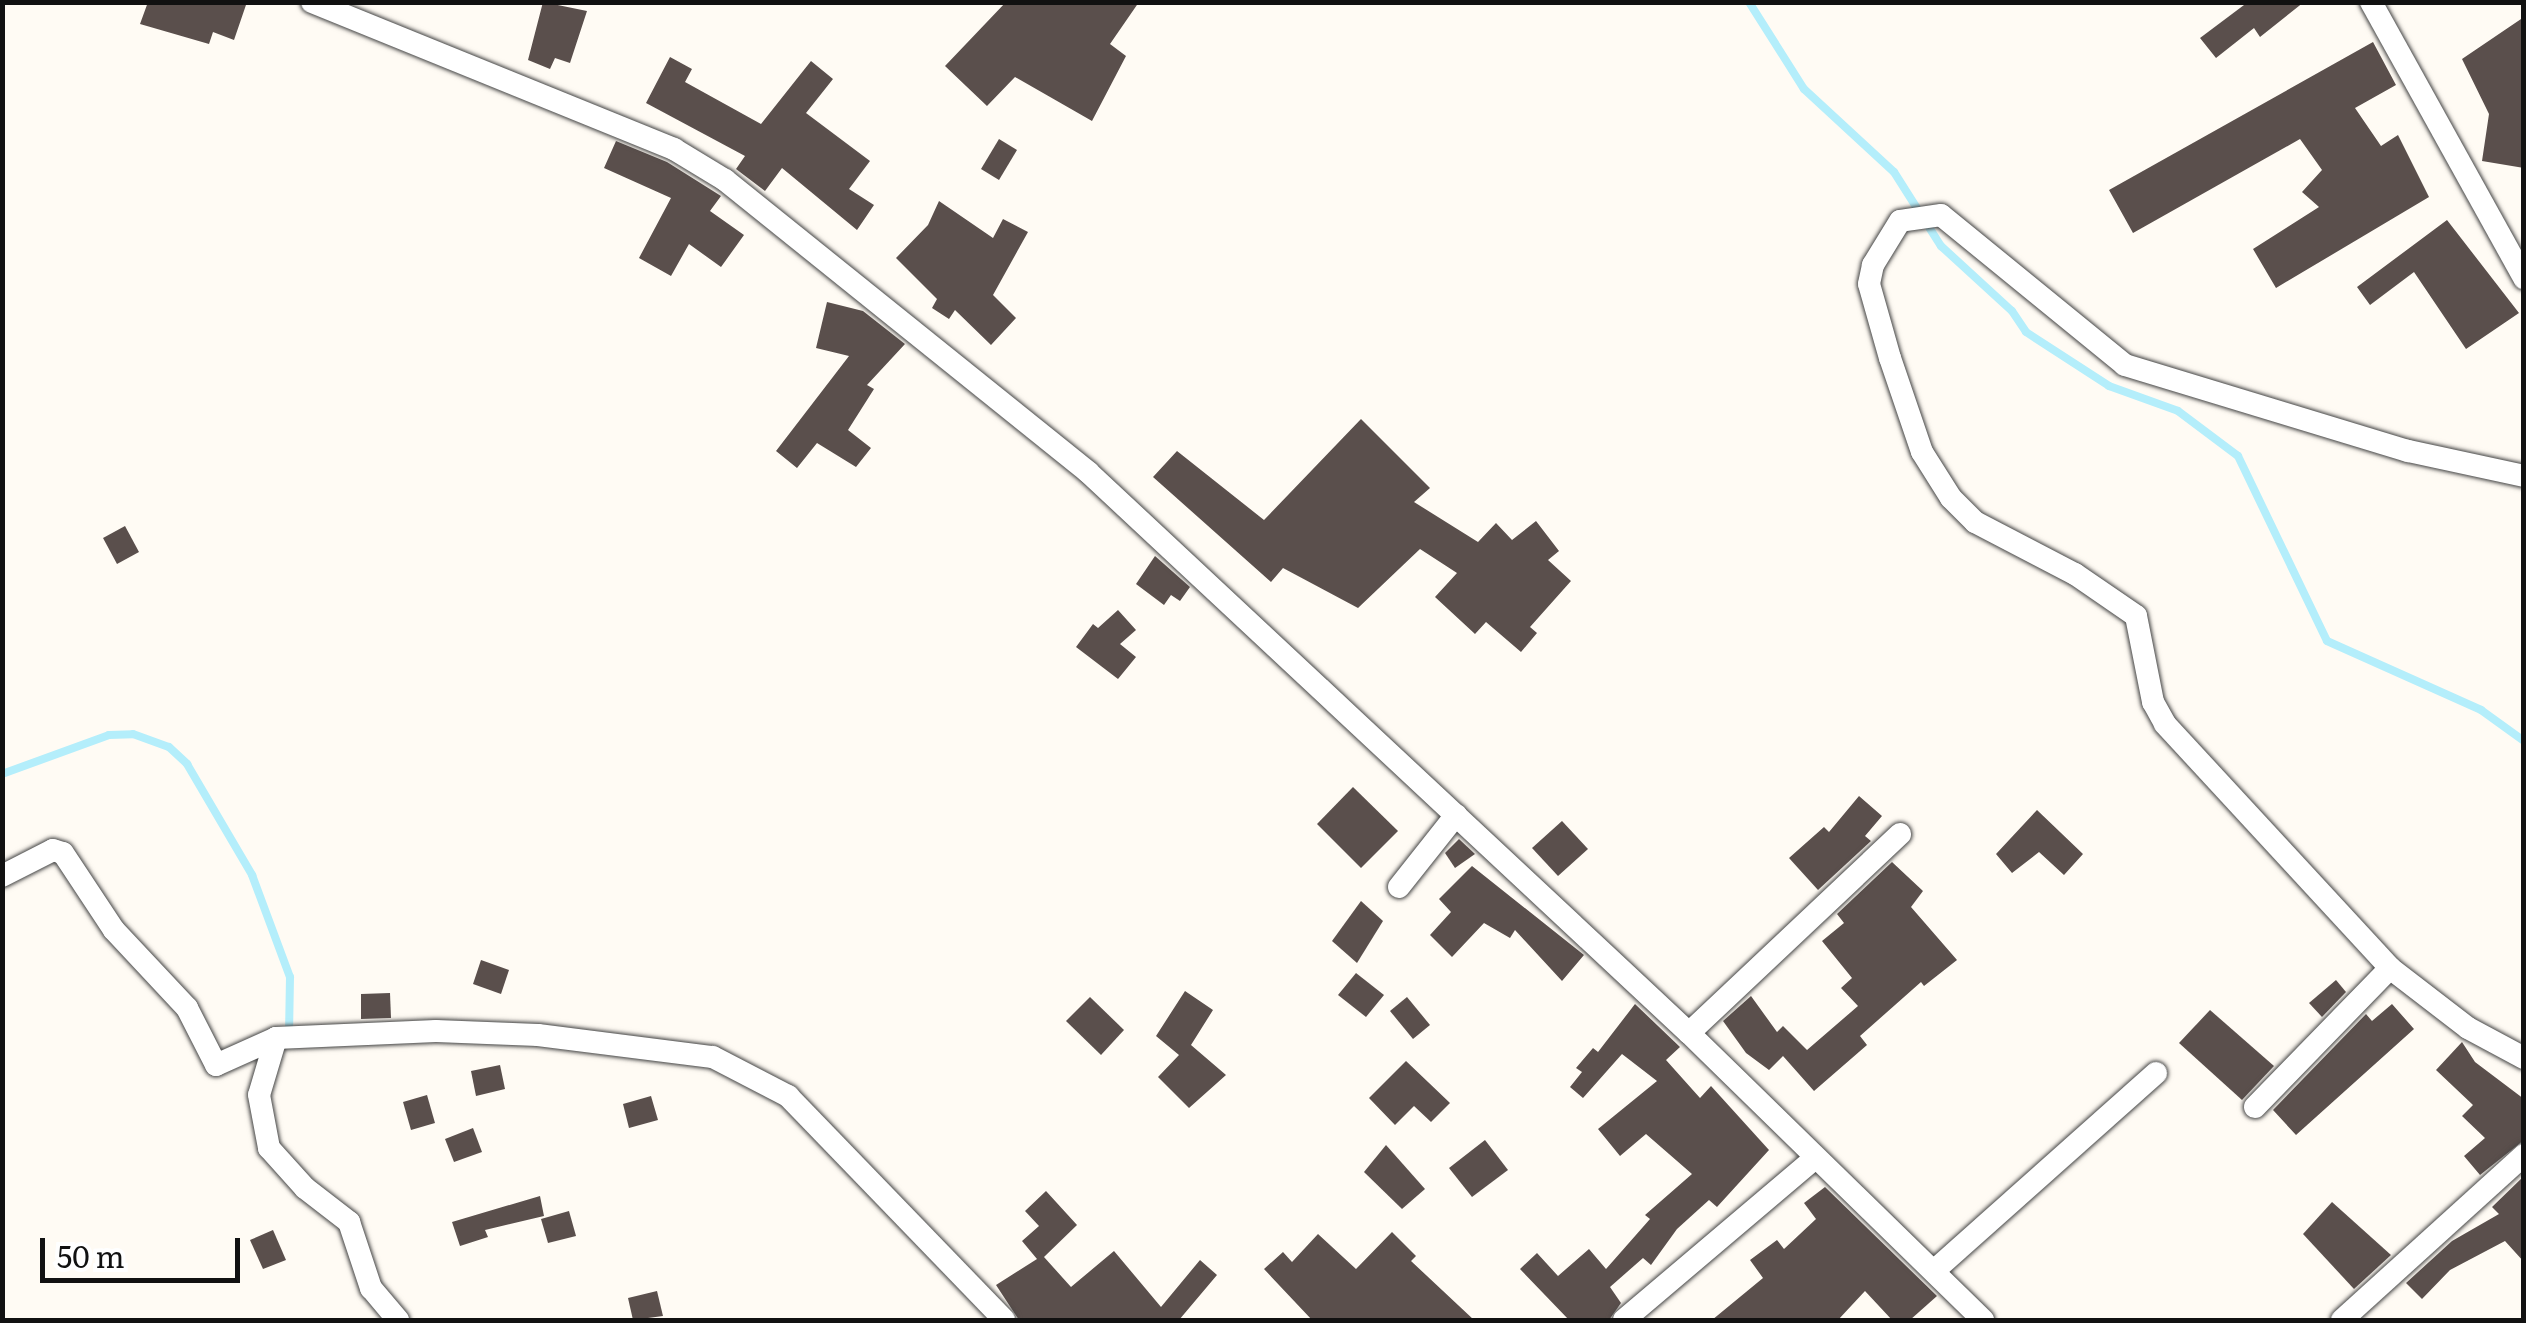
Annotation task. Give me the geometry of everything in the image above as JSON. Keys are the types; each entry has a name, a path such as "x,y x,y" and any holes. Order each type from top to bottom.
{"street":[{"path":"312,2 674,149 724,180 1088,472 1689,1033 1984,1320"},
{"path":"2371,2 2524,278"},
{"path":"2524,476 2408,451 2125,365 1941,216 1923,213 1900,221 1872,265 1869,284 1890,358 1922,452 1951,498 1975,522 2074,574 2136,616 2152,702 2165,724 2390,968 2468,1028 2524,1058"},
{"path":"1399,887 1456,814"},
{"path":"1689,1033 1900,834"},
{"path":"2,876 53,850 63,853 114,930 187,1008 216,1065 276,1038 538,1034 713,1057 788,1096 1004,1320"},
{"path":"2255,1107 2390,968"},
{"path":"276,1038 260,1095 270,1148 305,1188 350,1222 372,1288 398,1320"},
{"path":"1935,1270 2156,1073"},
{"path":"2342,1320 2524,1155"},
{"path":"1624,1320 1815,1158"}],"building":[{"path":"148,2 247,2 234,40 213,32 209,44 140,24"},
{"path":"543,2 587,11 570,63 555,58 550,69 528,60"},
{"path":"1006,2 1139,2 1110,44 1126,56 1092,121 1015,77 987,106 945,66"},
{"path":"2248,2 2304,2 2260,37 2254,28 2216,58 2200,38"},
{"path":"2524,17 2524,168 2482,161 2489,114 2462,59"},
{"path":"2373,42 2396,85 2355,108 2381,146 2398,135 2429,197 2276,288 2253,249 2319,207 2302,192 2322,170 2300,139 2133,233 2109,190"},
{"path":"670,57 692,69 685,82 761,124 811,61 833,79 806,113 870,161 849,189 874,205 857,230 782,168 765,191 736,169 745,156 646,103"},
{"path":"999,139 1017,150 999,180 981,169"},
{"path":"616,141 667,162 721,196 710,211 744,235 721,267 689,244 671,276 639,258 671,198 604,168"},
{"path":"939,201 993,238 1003,219 1028,232 993,295 1016,318 991,345 955,310 949,319 932,308 937,299 896,258 928,225"},
{"path":"2447,220 2519,313 2466,349 2414,272 2370,305 2357,287"},
{"path":"827,302 863,311 905,344 867,385 874,389 848,430 871,448 856,467 817,443 797,468 776,451 849,356 816,348"},
{"path":"1361,419 1430,488 1414,502 1478,542 1496,523 1512,540 1536,521 1559,551 1548,560 1571,581 1530,627 1537,633 1521,652 1486,622 1475,634 1435,597 1457,573 1420,549 1358,608 1283,568 1271,582 1153,477 1177,451 1264,520"},
{"path":"125,526 139,552 117,564 103,538"},
{"path":"1155,556 1190,587 1180,601 1171,595 1164,605 1136,584"},
{"path":"1118,610 1136,630 1120,644 1136,657 1118,679 1076,647 1093,624 1098,628"},
{"path":"1353,787 1398,831 1361,868 1317,824"},
{"path":"1859,796 1882,816 1865,836 1871,841 1818,890 1789,858 1824,827 1829,832"},
{"path":"2037,810 2083,854 2064,875 2039,852 2012,873 1996,854"},
{"path":"1562,821 1588,849 1558,876 1532,848"},
{"path":"1459,839 1475,854 1455,868 1445,853"},
{"path":"1892,862 1923,891 1911,907 1957,960 1924,986 1921,982 1860,1036 1867,1045 1814,1091 1783,1056 1769,1070 1746,1053 1723,1021 1751,996 1777,1032 1783,1026 1807,1050 1858,1006 1841,988 1852,978 1822,941 1844,923 1837,914"},
{"path":"1472,866 1584,955 1562,981 1515,930 1510,938 1484,923 1452,957 1430,935 1451,912 1439,899"},
{"path":"1361,901 1383,921 1357,963 1332,941"},
{"path":"481,960 509,970 501,994 473,984"},
{"path":"1356,973 1384,995 1366,1017 1338,995"},
{"path":"2336,980 2346,992 2322,1017 2309,1003"},
{"path":"1185,991 1213,1010 1191,1045 1226,1075 1189,1108 1158,1077 1179,1055 1156,1036"},
{"path":"390,993 391,1018 361,1019 361,994"},
{"path":"1090,997 1124,1030 1101,1055 1066,1021"},
{"path":"1407,997 1430,1025 1413,1039 1390,1011"},
{"path":"1635,1004 1680,1047 1666,1060 1700,1098 1711,1086 1769,1150 1717,1207 1709,1200 1677,1229 1651,1265 1643,1258 1610,1287 1621,1303 1609,1320 1569,1320 1520,1269 1537,1253 1558,1276 1589,1249 1606,1269 1650,1219 1645,1215 1692,1174 1646,1134 1620,1156 1598,1129 1657,1081 1622,1054 1583,1098 1570,1087 1582,1072 1576,1068 1593,1048 1598,1052"},
{"path":"2392,1004 2414,1029 2296,1135 2273,1110 2366,1014 2372,1021"},
{"path":"2210,1010 2274,1066 2242,1100 2179,1043"},
{"path":"2462,1042 2475,1062 2524,1099 2524,1140 2480,1175 2464,1156 2485,1138 2462,1116 2473,1105 2436,1070"},
{"path":"1406,1061 1450,1103 1431,1122 1414,1106 1395,1125 1369,1098"},
{"path":"500,1065 505,1089 476,1096 471,1071"},
{"path":"427,1095 435,1123 411,1130 403,1102"},
{"path":"651,1096 658,1120 629,1128 623,1104"},
{"path":"473,1128 482,1152 454,1162 445,1139"},
{"path":"1485,1140 1508,1170 1472,1197 1449,1168"},
{"path":"1386,1145 1425,1189 1402,1209 1364,1172"},
{"path":"2524,1176 2524,1262 2505,1241 2450,1270 2422,1299 2406,1283 2452,1241 2499,1214 2492,1207"},
{"path":"1825,1187 1937,1296 1910,1320 1892,1320 1865,1291 1838,1320 1712,1320 1763,1278 1750,1260 1777,1240 1784,1249 1816,1219 1804,1203"},
{"path":"1046,1191 1077,1225 1044,1257 1071,1287 1114,1251 1161,1307 1200,1260 1217,1275 1179,1320 1019,1320 996,1285 1037,1259 1022,1241 1039,1226 1025,1211"},
{"path":"540,1196 544,1216 485,1230 488,1237 460,1246 452,1222"},
{"path":"2332,1202 2391,1255 2354,1289 2303,1234"},
{"path":"569,1211 576,1236 548,1243 541,1219"},
{"path":"273,1230 286,1260 263,1269 250,1240"},
{"path":"1392,1232 1416,1256 1411,1261 1474,1320 1312,1320 1264,1269 1283,1252 1292,1262 1318,1234 1356,1269"},
{"path":"657,1291 663,1316 633,1320 628,1298"}],"waterway":[{"path":"1749,2 1804,89 1894,172 1941,246 2012,311 2026,332 2109,386 2178,411 2238,456 2327,641 2481,710 2524,741"},
{"path":"2,774 109,735 133,734 169,747 187,764 252,875 290,977 289,1033"}]}
